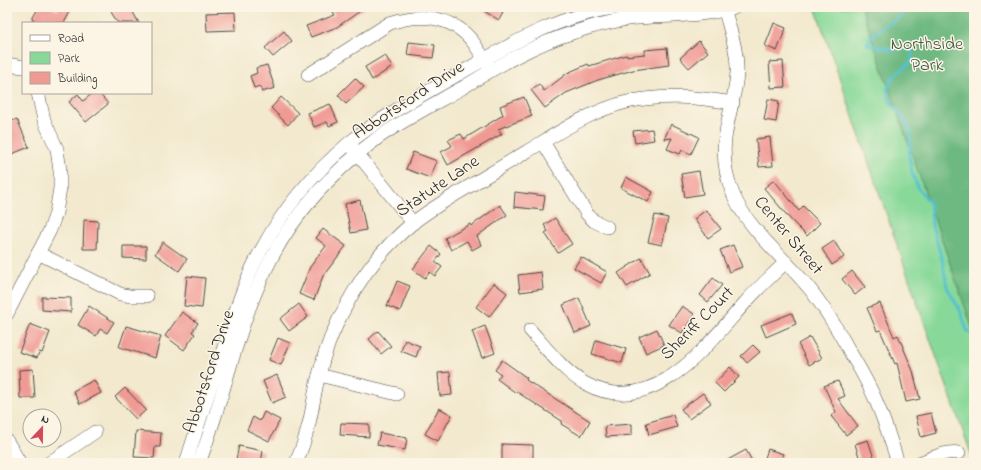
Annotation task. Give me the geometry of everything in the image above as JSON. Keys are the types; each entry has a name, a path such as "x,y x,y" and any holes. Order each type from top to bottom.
{"street":[{"name":"Abbotsford Drive","path":"186,463 242,290 263,246 287,209 319,172 349,143 375,124 509,44 543,28 582,15 622,7"},
{"name":"Abbotsford Drive","path":"199,463 249,309 267,266 294,222 317,193 328,181 358,155 379,138 402,123 491,70 544,43 574,32 627,19 701,14 728,8"},
{"name":"Center Street","path":"728,8 736,53 737,70 736,86 724,148 728,181 734,196 752,226 809,288 833,321 866,378 878,405 898,463"},
{"path":"308,75 390,23 414,17 427,17 440,20 463,32 472,41 491,70"},
{"path":"7,64 22,68"},
{"path":"7,314 50,230 56,213 60,179 57,149 44,120 38,94"},
{"name":"Statute Lane","path":"296,463 309,427 318,375 335,326 348,301 377,259 394,240 413,223 426,213 543,142 584,118 604,109 626,102 668,96 691,97 733,103"},
{"path":"543,142 587,214 594,221 607,227"},
{"path":"349,143 413,223"},
{"path":"38,253 120,294 130,296 147,296"},
{"name":"Sheriff Court","path":"530,330 574,377 587,385 615,393 642,391 666,381 699,354 719,334 744,304 786,262"},
{"path":"318,375 397,394"},
{"path":"49,463 95,432"},
{"path":"7,441 20,463"},
{"path":"919,463 954,452 959,453"}],"green space":[{"path":"815,7 974,7 974,462 920,311"},
{"name":"Northside Park","path":"861,7 974,7 974,333"}],"building":[{"path":"39,7 52,7 57,10 59,7 66,7 71,10 65,22 37,22 32,19"},
{"path":"119,7 130,7 138,22 117,22 111,12"},
{"path":"336,7 366,7 337,27 311,37 306,26 335,15 331,10"},
{"path":"477,7 501,7 505,9 499,20"},
{"path":"235,12 236,30 207,31 206,13"},
{"path":"774,23 786,28 777,51 765,46"},
{"path":"284,31 292,41 273,57 265,48"},
{"path":"699,41 708,52 689,68 680,58"},
{"path":"409,42 435,45 433,58 407,55"},
{"path":"667,48 669,65 633,70 598,80 566,93 545,108 531,90 539,84 544,91 565,74 588,64 589,66 626,55 645,54 645,50"},
{"path":"385,55 392,67 372,80 365,67"},
{"path":"783,61 785,87 771,88 769,62"},
{"path":"267,65 275,88 262,92 260,86 254,88 250,76 257,73 256,68"},
{"path":"355,78 364,87 346,104 338,95"},
{"path":"78,94 83,101 92,94 100,94 108,104 86,122 69,102"},
{"path":"281,97 298,113 288,125 271,108"},
{"path":"524,97 532,116 498,129 502,134 448,165 441,152 452,146 448,140 461,134 464,139 503,115 500,106"},
{"path":"768,99 779,101 776,122 764,120"},
{"path":"330,104 338,122 329,126 327,122 314,127 308,113"},
{"path":"17,119 29,147 7,156 7,123"},
{"path":"671,124 699,137 691,154 682,150 680,154 667,149 672,138 664,139"},
{"path":"652,129 654,140 635,143 633,131"},
{"path":"770,137 773,166 759,167 756,139"},
{"path":"413,152 437,161 430,178 406,169"},
{"path":"699,171 703,194 685,197 681,174"},
{"path":"626,177 653,192 648,202 621,188"},
{"path":"774,180 799,211 803,206 820,223 807,236 791,220 764,188"},
{"path":"515,192 545,196 543,210 514,207"},
{"path":"360,200 366,230 351,233 345,204"},
{"path":"500,205 507,215 477,236 481,245 472,250 467,241 451,250 445,238 470,224 471,226"},
{"path":"706,210 721,229 708,238 694,219"},
{"path":"655,215 668,218 662,245 648,242"},
{"path":"555,218 572,244 558,253 545,233 548,231 544,225"},
{"path":"84,220 98,221 97,249 83,249"},
{"path":"323,229 346,246 323,276 314,300 299,294 310,267 326,246 316,238"},
{"path":"834,241 844,257 832,265 822,249"},
{"path":"163,242 187,259 179,271 155,254"},
{"path":"733,245 742,267 729,272 720,250"},
{"path":"123,246 146,246 146,259 123,258"},
{"path":"431,246 441,254 435,262 442,267 435,276 430,272 425,278 413,269"},
{"path":"581,257 607,272 601,283 574,268"},
{"path":"641,258 650,273 627,287 618,273"},
{"path":"852,271 865,287 855,295 842,279"},
{"path":"541,272 543,289 520,292 518,275"},
{"path":"187,276 205,278 202,308 184,306"},
{"path":"713,278 722,285 708,302 700,295"},
{"path":"397,281 410,286 400,311 387,306"},
{"path":"494,283 507,293 489,317 476,307"},
{"path":"42,297 71,298 71,312 42,310"},
{"path":"579,298 591,326 575,333 563,305"},
{"path":"880,303 894,337 898,335 913,371 920,399 906,402 897,363 895,364 880,330 877,331 867,308"},
{"path":"299,304 308,317 289,331 280,319"},
{"path":"89,306 114,322 107,333 100,329 96,336 78,325"},
{"path":"682,306 694,314 682,333 669,325"},
{"path":"182,312 198,323 192,332 195,334 184,350 165,336"},
{"path":"792,313 796,324 766,337 761,325"},
{"path":"30,324 50,332 42,353 39,352 37,358 19,352"},
{"path":"126,326 161,336 155,358 119,347"},
{"path":"485,326 495,353 482,358 472,331"},
{"path":"657,329 664,345 646,353 639,337"},
{"path":"378,331 391,346 381,354 369,339"},
{"path":"810,337 822,358 809,365 798,344"},
{"path":"278,338 290,343 281,365 269,360"},
{"path":"405,340 420,346 416,357 401,351"},
{"path":"596,340 626,349 622,363 592,354"},
{"path":"753,345 760,352 747,363 741,356"},
{"path":"502,360 527,378 526,380 590,421 581,436 561,424 562,421 517,392 516,393 497,379 501,374 495,370"},
{"path":"730,367 739,377 724,392 715,383"},
{"path":"33,369 35,398 20,398 19,370"},
{"path":"450,372 452,395 440,396 438,373"},
{"path":"277,375 286,397 272,403 263,381"},
{"path":"94,380 101,393 80,404 73,391"},
{"path":"838,381 845,396 838,399 858,426 846,435 831,416 836,412 824,386"},
{"path":"125,388 146,410 136,419 115,397"},
{"path":"703,393 711,403 689,419 681,409"},
{"path":"439,408 452,415 438,441 425,434"},
{"path":"264,412 280,420 269,441 247,430 253,417 260,421"},
{"path":"931,413 936,433 921,437 916,416"},
{"path":"673,415 677,427 649,435 646,423"},
{"path":"341,423 369,424 369,437 340,435"},
{"path":"632,424 632,435 606,437 605,426"},
{"path":"136,431 161,433 160,447 155,447 154,458 134,457"},
{"path":"380,433 407,438 405,450 377,445"},
{"path":"868,440 875,461 861,463 855,444"},
{"path":"502,444 533,445 533,461 502,461"},
{"path":"239,446 263,451 261,463 238,463 238,460 236,459"},
{"path":"768,449 783,454 780,463 770,463 764,461"},
{"path":"746,450 753,463 722,463"}],"waterway":[{"path":"908,7 901,16 877,31 867,44 892,50 904,48 912,52 912,61 894,76 887,89 890,101 904,119 911,133 909,155 912,173 918,188 930,203 932,225 943,263 947,287 961,312 967,330 974,336"}]}
